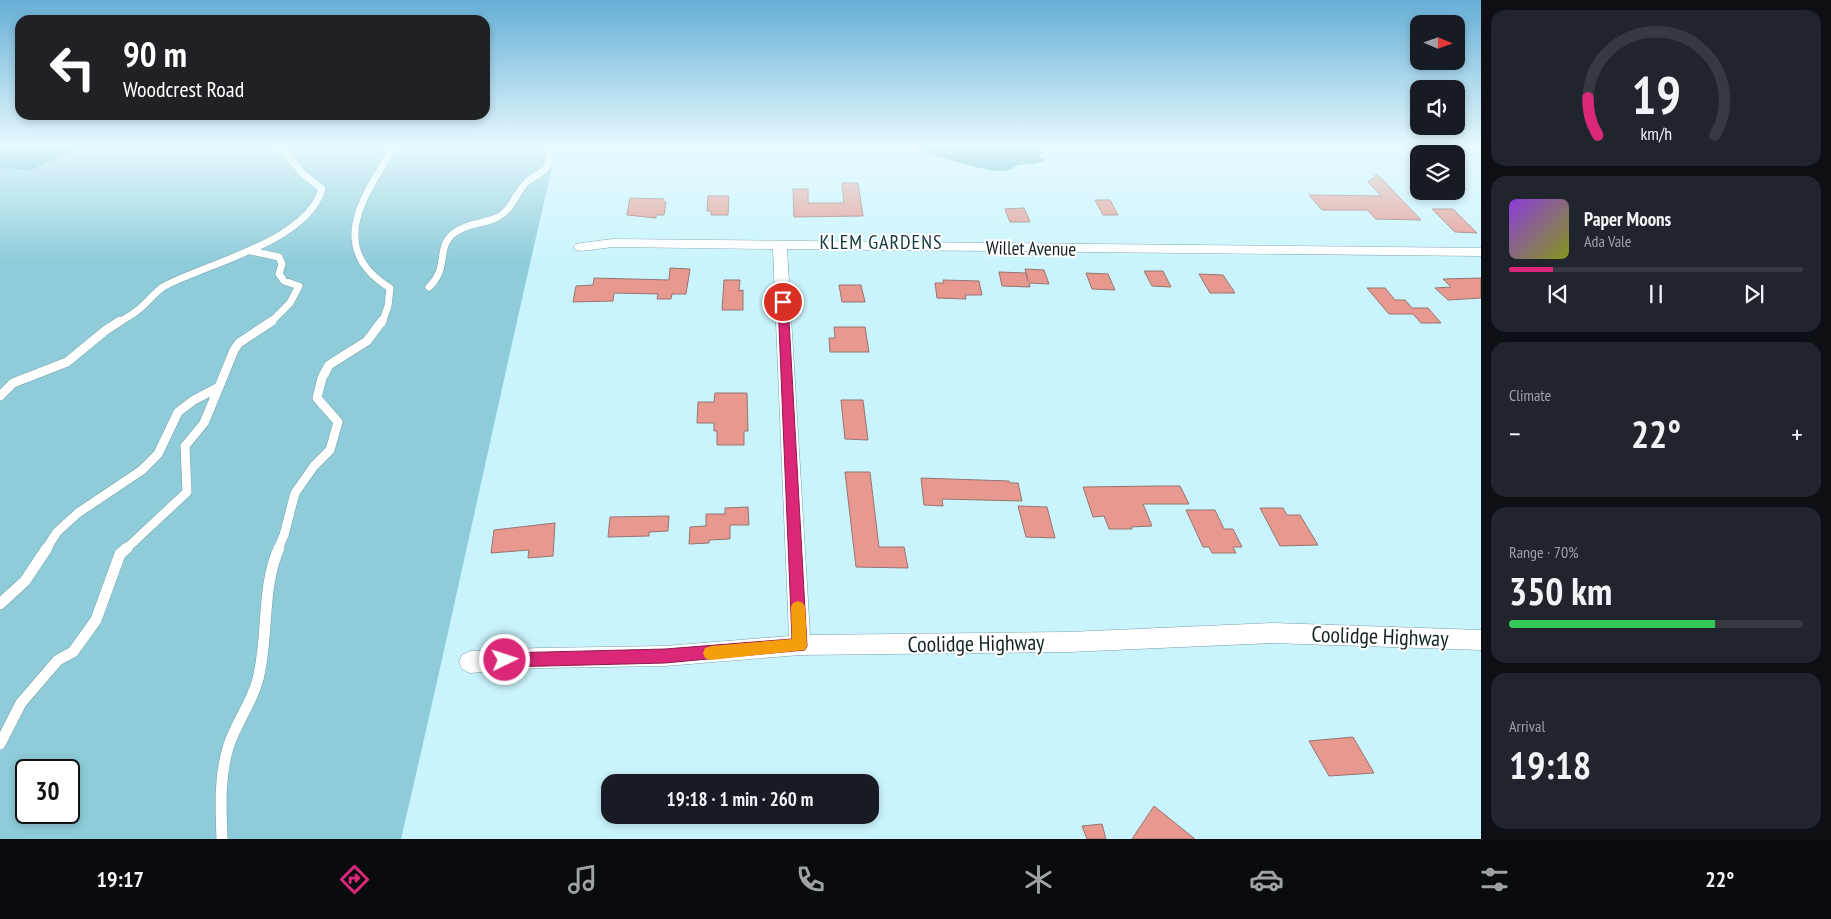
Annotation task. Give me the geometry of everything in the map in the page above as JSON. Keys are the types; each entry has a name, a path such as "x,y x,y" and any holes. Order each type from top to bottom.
{"street":[{"name":"Willet Avenue","path":"580,247 613,243 1481,252"},
{"path":"780,245 800,646"},
{"name":"Coolidge Highway","path":"470,662 539,658 665,656 800,646 1069,642 1314,633 1481,640"}],"lane":[{"path":"0,396 13,383 67,362 106,330 137,311 162,288 251,252 304,219 320,196 322,189 319,185"},
{"path":"222,839 221,781 228,747 258,680 264,647 272,563 284,535 295,493 314,466 330,450 338,422 317,398 323,374 340,356 360,346 378,330 389,307 390,288 365,268 356,248 354,231 362,202 370,185"},
{"path":"428,287 436,281 442,270 443,248 450,237 462,228 504,213 514,204 525,185"},
{"path":"0,744 21,703 58,660 73,652 96,620 120,554 187,492 185,446 204,423 234,350 239,343 274,320 290,303 298,286 284,281 279,274 282,264 279,257 251,252"},
{"path":"0,604 25,582 58,532 78,513 142,470 158,454 178,412 194,400 219,387"}],"shaded area":[{"path":"0,185 548,185 401,839 0,839"}],"building":[{"path":"842,185 858,185 863,216 794,217 793,189 808,189 808,203 844,203"},
{"path":"1371,185 1388,185 1421,220 1376,219 1367,210 1322,210 1309,195 1381,196"},
{"path":"708,196 729,196 728,215 711,215 711,211 707,211"},
{"path":"630,198 664,199 664,202 666,202 664,215 656,215 656,218 627,215"},
{"path":"1095,200 1110,200 1118,215 1103,215"},
{"path":"1024,208 1030,222 1010,222 1005,209"},
{"path":"1432,209 1453,209 1477,233 1455,232"},
{"path":"670,268 690,269 686,294 672,294 671,299 657,299 658,294 614,293 613,301 573,302 576,286 593,285 594,278 669,280"},
{"path":"1025,269 1044,270 1049,284 1029,283 1030,287 1002,286 999,272 1026,273"},
{"path":"1144,271 1163,271 1171,287 1152,286"},
{"path":"1086,273 1108,274 1115,290 1092,289"},
{"path":"1199,274 1223,275 1235,293 1210,293"},
{"path":"1481,278 1481,298 1448,300 1435,288 1451,287 1443,279"},
{"path":"724,280 740,280 739,291 743,290 743,310 722,310"},
{"path":"943,280 979,281 982,295 965,295 966,299 937,298 935,283 944,283"},
{"path":"839,285 861,285 865,302 842,302"},
{"path":"1367,288 1385,288 1395,300 1405,300 1412,308 1428,308 1441,323 1421,323 1413,314 1389,314"},
{"path":"834,327 865,327 869,352 830,352 829,338 835,338"},
{"path":"715,393 747,393 748,431 744,431 744,445 717,445 717,431 714,431 714,423 697,423 698,402 714,402"},
{"path":"841,400 863,400 868,440 845,439"},
{"path":"845,472 870,472 879,547 904,547 908,568 856,567"},
{"path":"921,478 1009,481 1010,483 1018,483 1022,501 942,499 943,506 924,505"},
{"path":"1180,486 1189,504 1143,504 1152,526 1131,527 1132,529 1109,529 1104,516 1093,517 1083,487"},
{"path":"1018,506 1047,507 1055,538 1026,537"},
{"path":"748,507 749,525 730,525 730,539 709,540 709,543 689,544 690,527 706,526 706,514 725,514 725,508"},
{"path":"1260,508 1283,508 1287,515 1300,515 1318,545 1280,546"},
{"path":"1186,510 1215,510 1224,529 1233,529 1242,547 1233,547 1236,553 1212,553 1209,547 1203,547"},
{"path":"669,516 668,531 649,532 649,536 608,537 610,517"},
{"path":"555,523 553,556 528,558 529,550 491,553 494,530"},
{"path":"1353,737 1374,773 1329,776 1309,741"},
{"path":"1154,806 1195,839 1132,839"},
{"path":"1102,824 1106,839 1087,839 1082,826"}],"slow traffic":[{"path":"711,653 800,646 798,607"}],"district":[{"name":"KLEM GARDENS","path":"881,242"}],"route":[{"path":"505,660 665,656 800,646 783,302"}]}
